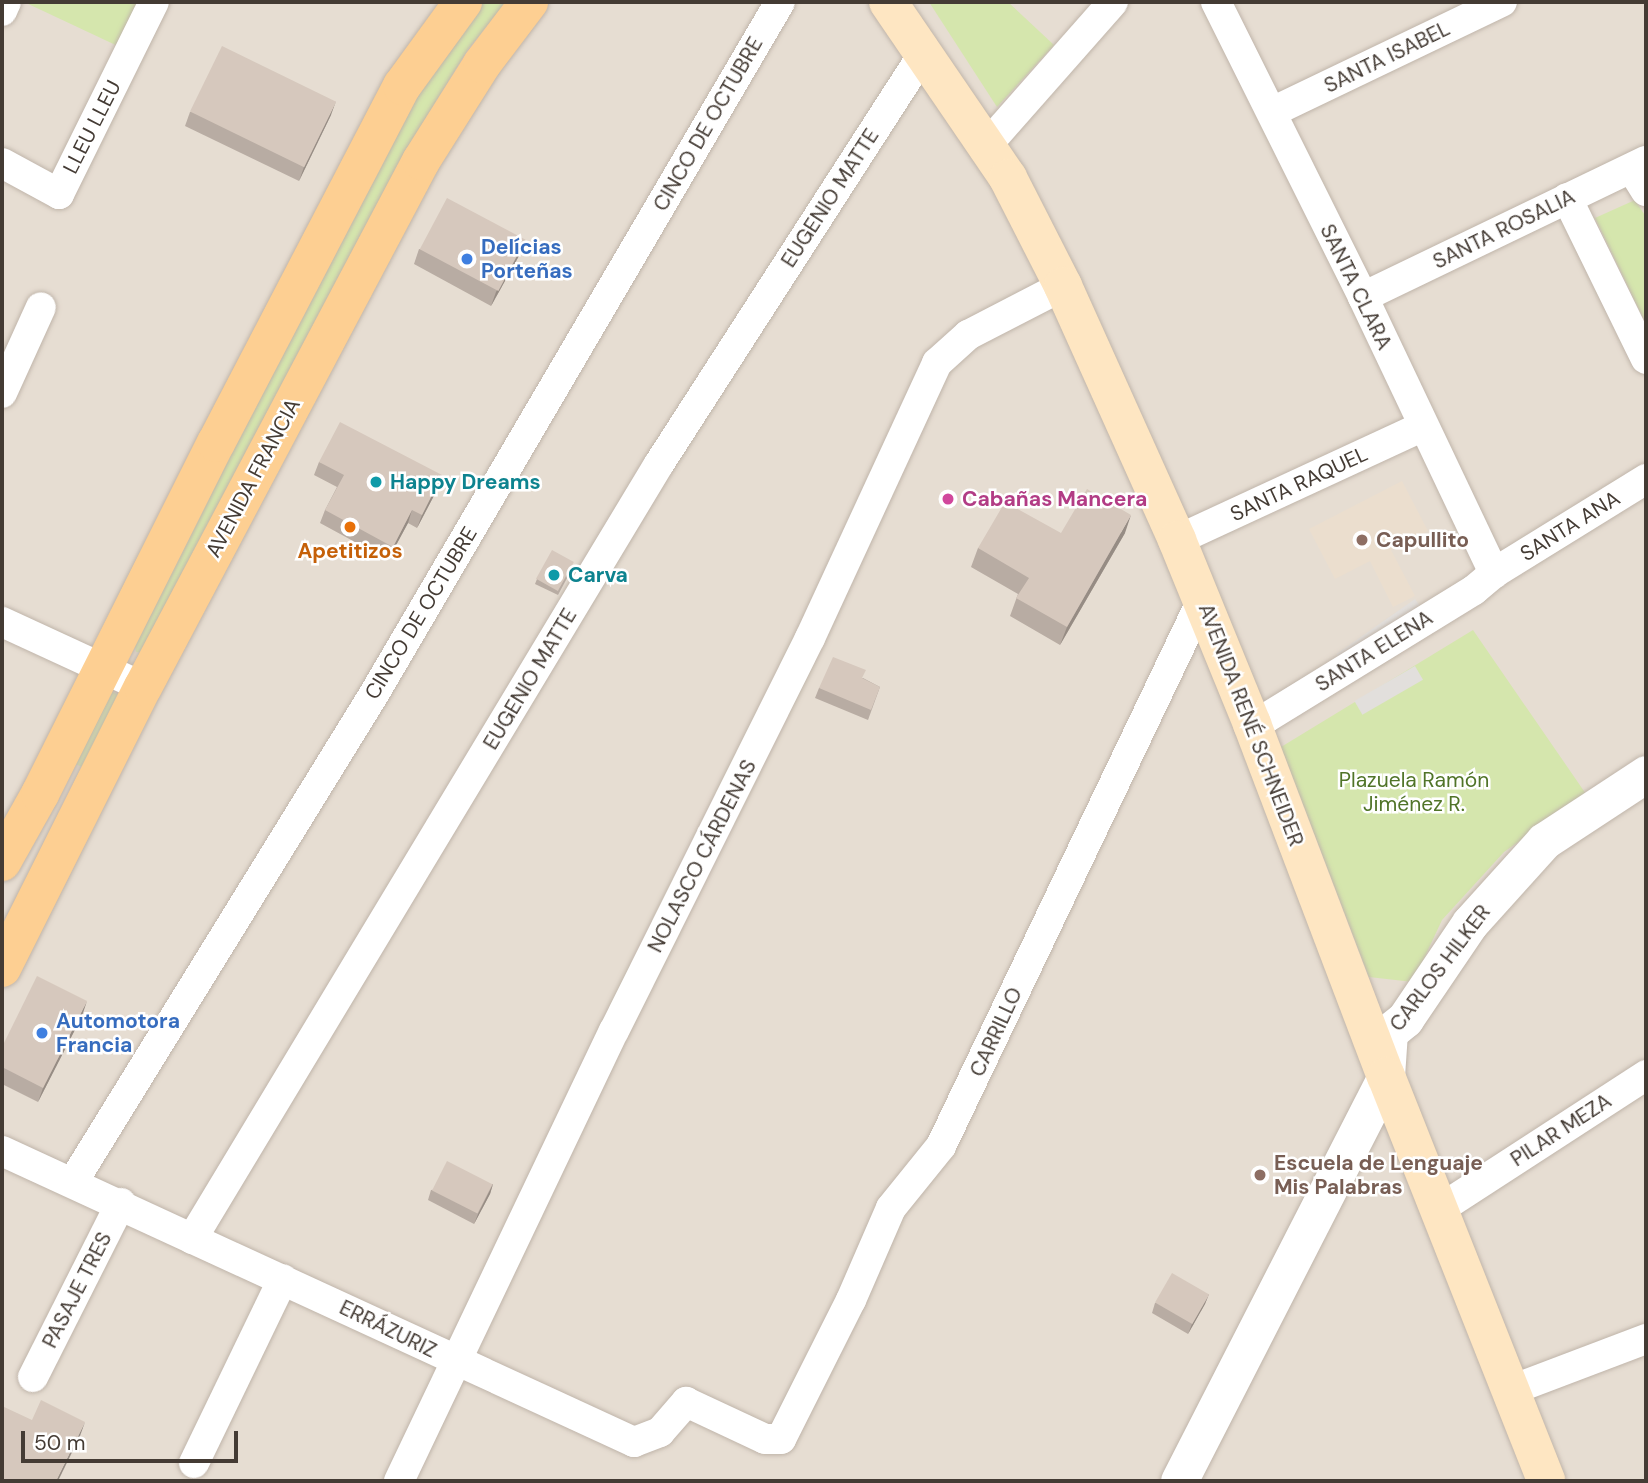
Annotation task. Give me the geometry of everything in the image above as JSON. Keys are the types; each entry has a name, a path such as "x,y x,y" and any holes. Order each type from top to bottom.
{"main road":[{"path":"2,862 40,794 102,668 402,86 463,2"},
{"name":"AVENIDA FRANCIA","path":"2,968 143,687 421,162 482,64 529,2"},
{"name":"AVENIDA RENÉ SCHNEIDER","path":"888,2 1008,178 1063,286 1177,540 1252,724 1386,1076 1546,1481"},
{"path":"24,920 46,826 46,807 40,794"}],"street":[{"path":"2,11 6,2"},
{"name":"LLEU LLEU","path":"2,163 59,194 155,2"},
{"name":"CINCO DE OCTUBRE","path":"73,1182 374,694 780,2"},
{"path":"986,146 1113,2"},
{"name":"SANTA CLARA","path":"1216,2 1363,297 1422,427 1494,573"},
{"name":"SANTA ISABEL","path":"1272,113 1502,2"},
{"name":"EUGENIO MATTE","path":"192,1239 659,464 923,54"},
{"name":"SANTA ROSALIA","path":"1363,297 1567,198 1642,174"},
{"path":"1567,198 1646,359"},
{"name":"NOLASCO CÁRDENAS","path":"399,1481 454,1361 614,1031 810,638 937,363 968,335 1063,286"},
{"path":"2,393 41,307"},
{"name":"SANTA RAQUEL","path":"1177,540 1422,427"},
{"name":"SANTA ANA","path":"1494,573 1646,479"},
{"name":"SANTA ELENA","path":"1252,724 1474,590 1494,573"},
{"name":"CARRILLO","path":"765,1438 781,1439 851,1300 891,1208 941,1146 1202,600"},
{"path":"2,622 143,687"},
{"name":"CARLOS HILKER","path":"1179,1481 1386,1076 1389,1031 1405,1019 1470,923 1545,841 1646,774"},
{"name":"PILAR MEZA","path":"1440,1209 1646,1075"},
{"name":"ERRÁZURIZ","path":"2,1151 121,1203 192,1239 634,1443 660,1432 686,1402 765,1438"},
{"name":"PASAJE TRES","path":"33,1377 121,1203"},
{"path":"194,1464 283,1279"},
{"path":"1509,1391 1646,1339"}],"shaded area":[{"path":"2,2 1646,2 1646,1481 2,1481"},
{"name":"Capullito","path":"1402,481 1428,531 1391,550 1415,596 1393,607 1370,561 1335,579 1309,529"},
{"path":"1415,599 1426,615 1347,670 1336,654"},
{"path":"1415,666 1423,680 1362,715 1354,701"}],"green space":[{"path":"24,2 145,2 122,48"},
{"path":"482,2 507,2 468,49 427,116 145,653 136,652 134,640 406,110"},
{"path":"929,2 1008,2 1054,45 997,107"},
{"path":"1635,200 1646,217 1646,324 1595,218"},
{"name":"Plazuela Ramón Jiménez R.","path":"1473,630 1586,794 1504,852 1442,920 1413,982 1369,977 1281,747"},
{"path":"109,690 123,697 86,769 72,762"}],"building":[{"path":"222,46 336,102 304,167 190,112"},
{"name":"Delícias Porteñas","path":"447,198 526,240 498,291 420,249"},
{"path":"340,422 442,475 422,515 412,510 393,547 325,510 344,475 319,462"},
{"path":"1087,489 1131,515 1067,627 1016,598 1029,578 978,548 1005,502 1061,533"},
{"name":"Carva","path":"552,550 574,562 558,591 536,579"},
{"path":"833,657 866,670 862,678 880,687 871,710 819,688"},
{"name":"Automotora Francia","path":"37,976 87,1001 43,1088 2,1067 2,1047"},
{"path":"447,1161 492,1184 477,1214 432,1190"},
{"path":"1172,1273 1209,1294 1192,1324 1155,1302"},
{"path":"41,1400 85,1422 56,1481 2,1481 2,1406 32,1420"}],"place":[{"name":"Delícias Porteñas","path":"467,259"},
{"name":"Happy Dreams","path":"376,482"},
{"name":"Cabañas Mancera","path":"948,499"},
{"name":"Apetitizos","path":"350,527"},
{"name":"Capullito","path":"1362,540"},
{"name":"Carva","path":"554,575"},
{"name":"Automotora Francia","path":"42,1033"},
{"name":"Escuela de Lenguaje Mis Palabras","path":"1260,1175"}]}
